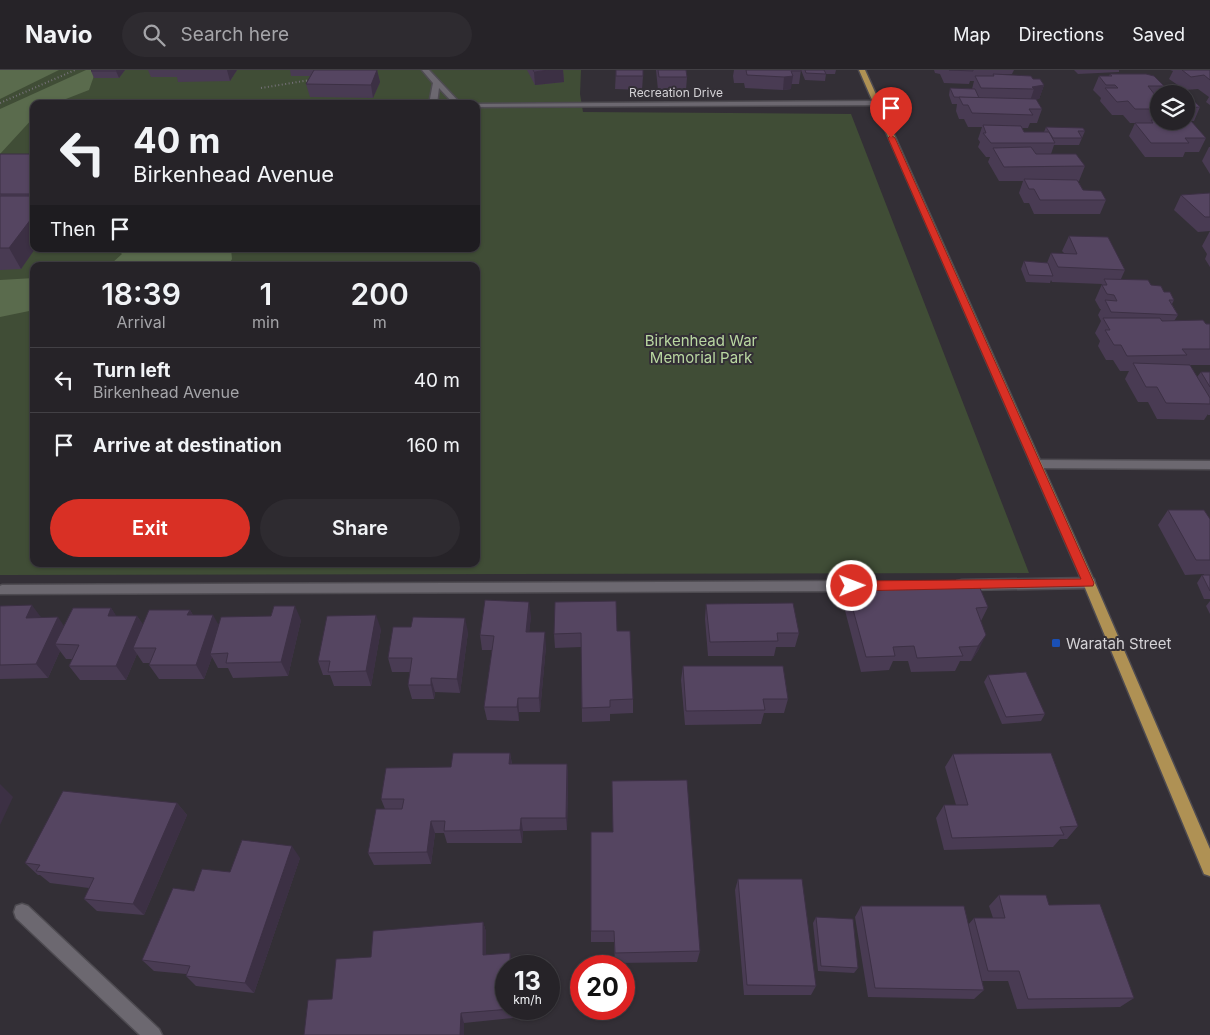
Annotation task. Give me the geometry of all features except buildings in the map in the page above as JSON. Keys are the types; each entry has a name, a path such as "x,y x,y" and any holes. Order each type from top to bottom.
{"main road":[{"path":"862,70 1037,464 1210,868"}],"street":[{"path":"425,70 430,73 436,84 454,100"},
{"path":"433,100 436,84"},
{"name":"Recreation Drive","path":"480,105 876,103"},
{"path":"1037,464 1210,465"},
{"path":"950,585 1088,583"},
{"path":"2,590 871,586"},
{"path":"22,912 154,1035"}],"path":[{"path":"0,103 75,70"},
{"path":"261,88 312,80"}],"green space":[{"name":"Birkenhead War Memorial Park","path":"0,70 581,70 580,94 583,112 851,114 1029,573 0,575"},
{"path":"0,70 59,70 0,99"},
{"path":"86,70 96,70 89,90 63,100 30,100 30,121 0,154 0,109"},
{"path":"120,252 231,252 232,259 230,262 113,262 122,254"},
{"path":"30,278 30,311 0,317 0,280"}],"place":[{"name":"Waratah Street","path":"1056,643"}],"route":[{"path":"852,586 1088,583 1037,464 891,138"}]}
